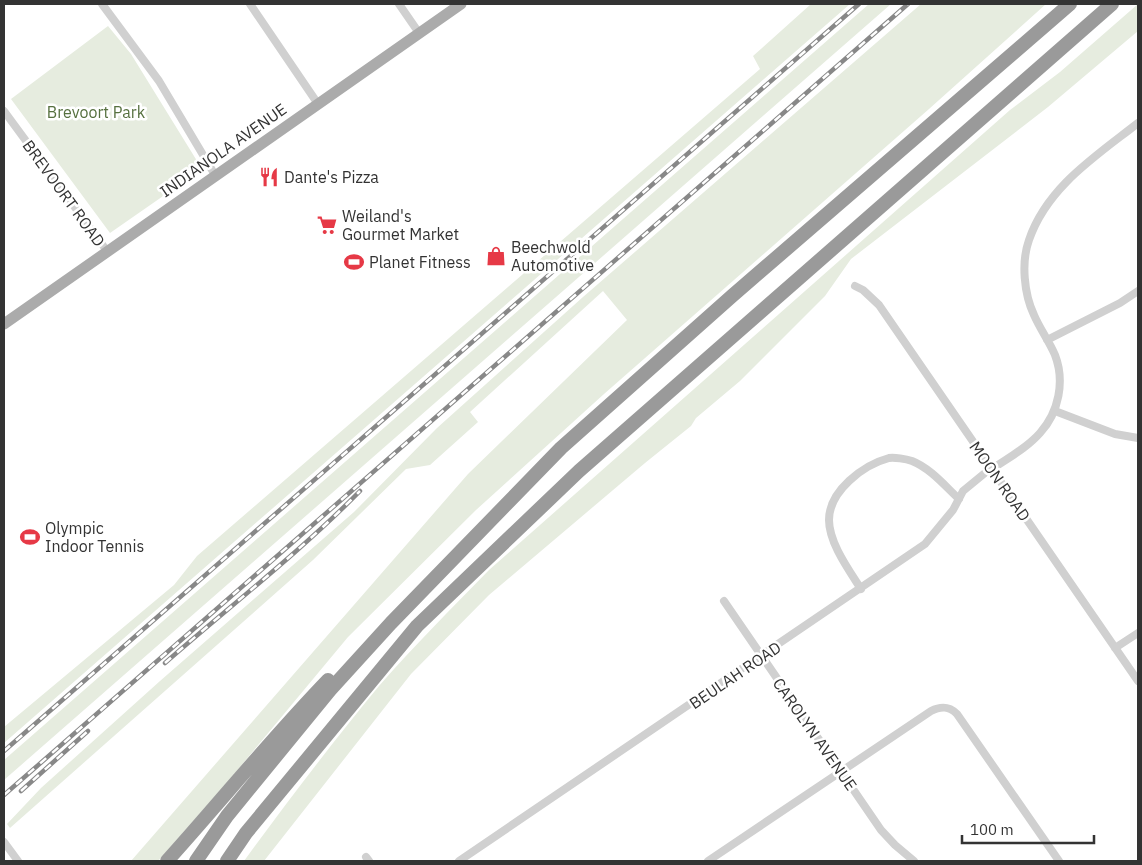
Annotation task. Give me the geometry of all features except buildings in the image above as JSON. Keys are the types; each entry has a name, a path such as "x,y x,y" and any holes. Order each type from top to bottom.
{"highway":[{"path":"196,861 227,816 330,690 391,623 561,448 732,296 1070,4"},
{"path":"227,861 246,833 417,626 579,470 1112,4"},
{"path":"167,861 226,796 293,716 359,646 391,623"}],"main road":[{"name":"INDIANOLA AVENUE","path":"4,324 461,4"}],"street":[{"path":"102,4 159,81 215,175"},
{"path":"250,4 318,104"},
{"path":"399,4 419,33"},
{"name":"BREVOORT ROAD","path":"4,111 107,251"},
{"name":"BEULAH ROAD","path":"459,861 925,544 954,510 963,491 978,477 1031,442 1042,431 1055,411 1060,392 1060,374 1056,356 1033,314 1028,296 1025,261 1028,242 1050,200 1061,188 1076,173 1138,123"},
{"name":"MOON ROAD","path":"855,286 879,305 1138,681"},
{"path":"1047,340 1120,303 1138,291"},
{"path":"1055,411 1115,434 1138,438"},
{"path":"861,589 842,559 832,538 829,520 832,503 842,488 864,469 891,457 912,461 930,472 959,499"},
{"name":"CAROLYN AVENUE","path":"724,600 881,830 914,861"},
{"path":"1115,648 1138,633"},
{"path":"708,861 931,710 939,707 953,710 965,725 1059,861"},
{"path":"4,842 18,861"}],"green space":[{"path":"811,4 850,4 4,743 4,727 174,585 197,556 760,69 753,56"},
{"path":"869,4 891,4 4,780 4,760"},
{"path":"921,4 1046,4 604,394 476,510 348,637 230,779 158,861 131,861 468,474 627,320 603,291 470,412 478,422 430,465 406,469 313,560 10,828 7,824 41,788 160,681 354,512 437,428 583,297"},
{"path":"1138,4 1138,31 1048,107 851,259 825,296 740,381 696,418 691,426 489,595 411,674 264,861 244,861 379,686 489,570 1010,110 1060,72"},
{"name":"Brevoort Park","path":"108,26 131,54 202,169 110,233 11,99"}],"railway":[{"path":"4,751 859,4"},
{"path":"4,795 908,4"},
{"path":"165,663 289,558 360,491"},
{"path":"21,791 88,731"}],"place":[{"name":"Dante's Pizza","path":"269,177"},
{"name":"Weiland's Gourmet Market","path":"327,225"},
{"name":"Beechwold Automotive","path":"496,256"},
{"name":"Planet Fitness","path":"354,262"},
{"name":"Olympic Indoor Tennis","path":"30,537"}]}
